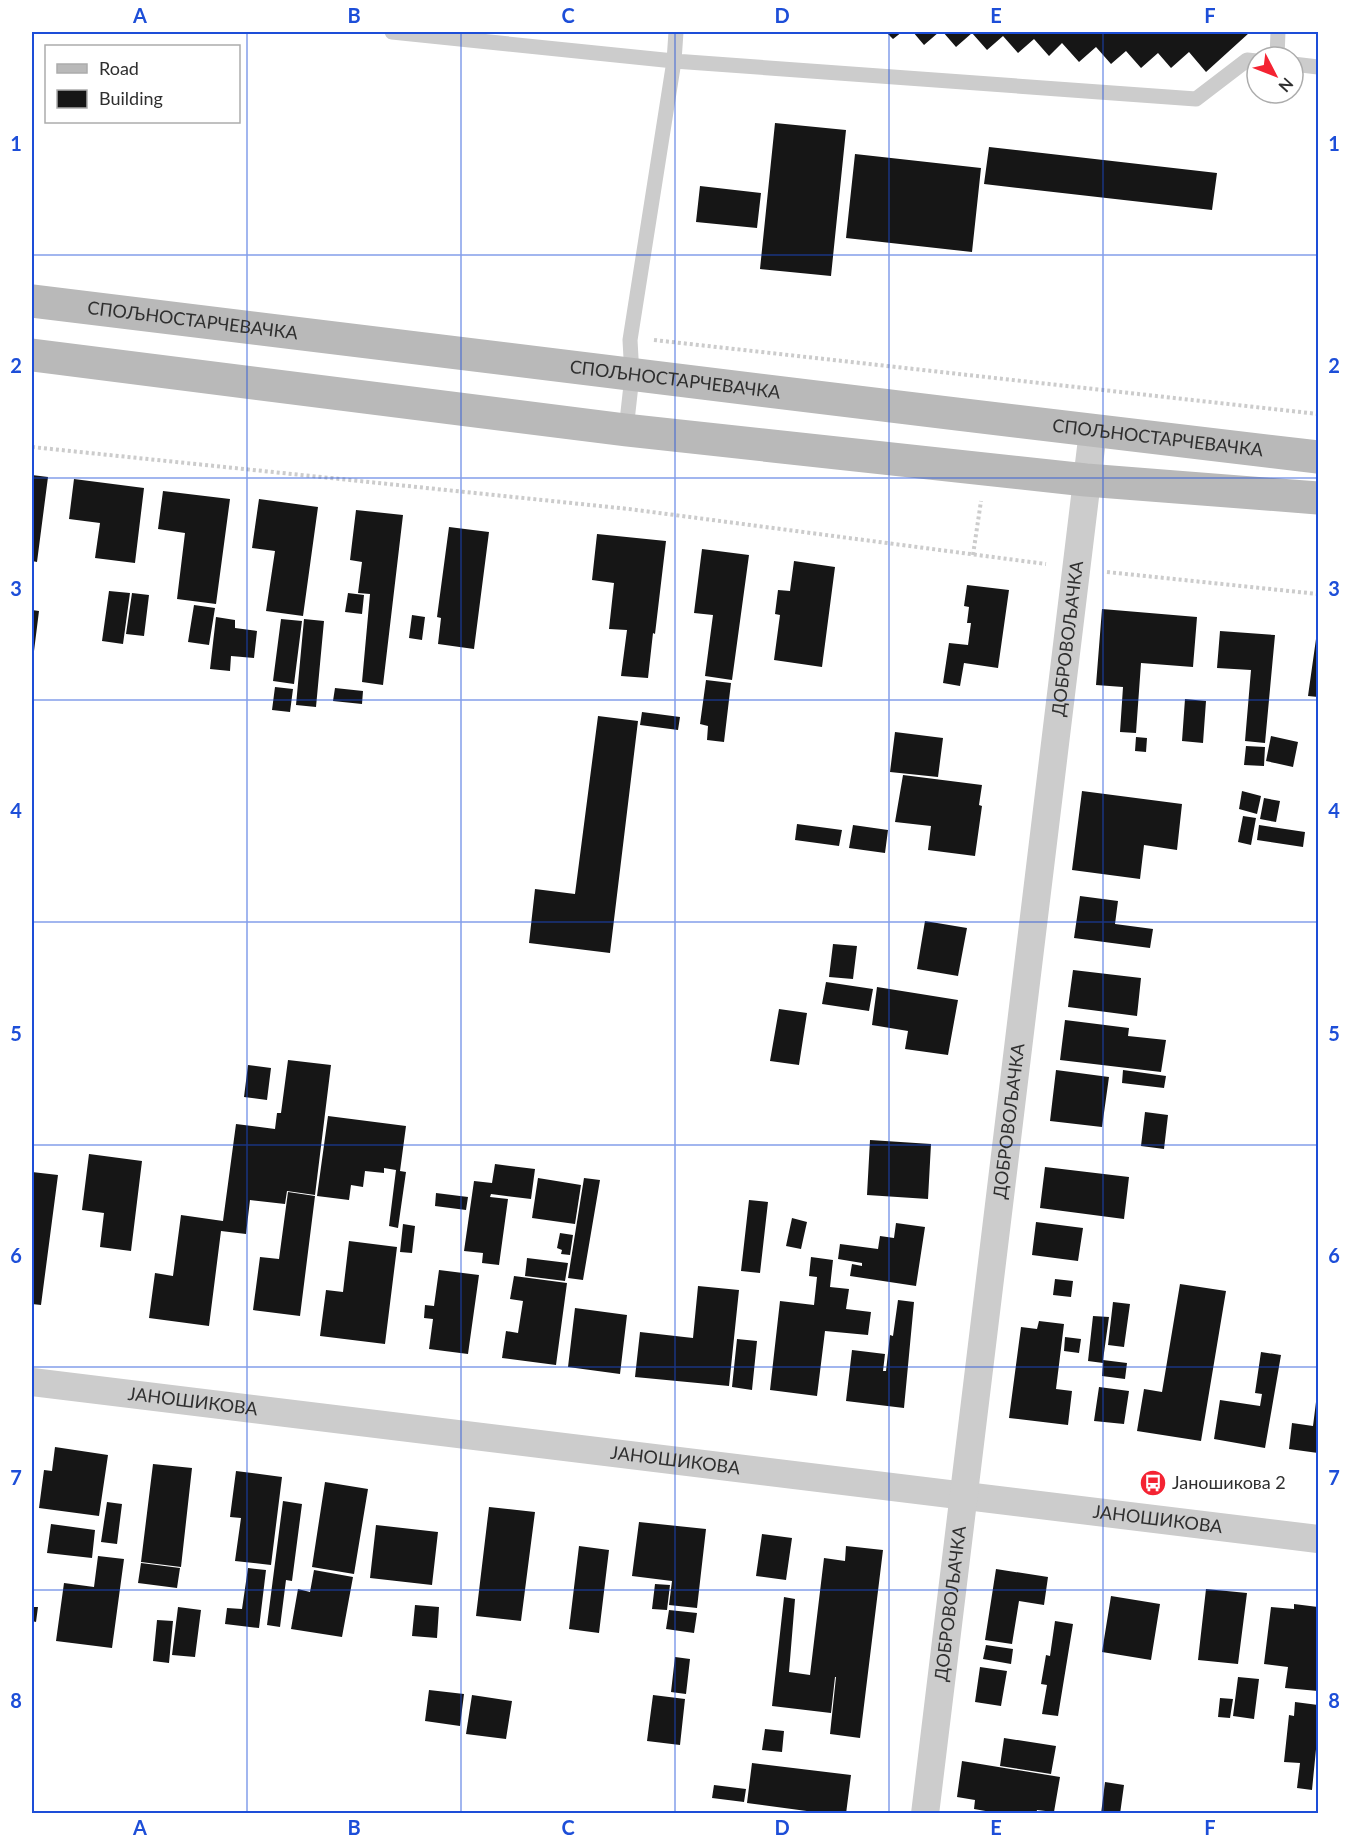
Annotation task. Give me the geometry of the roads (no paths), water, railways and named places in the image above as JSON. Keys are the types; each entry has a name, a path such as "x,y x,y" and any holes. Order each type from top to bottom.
{"street":[{"name":"СПОЉНОСТАРЧЕВАЧКА","path":"32,301 392,344 632,376 1318,457"},
{"path":"32,355 626,430 1086,480 1318,498"},
{"name":"ДОБРОВОЉАЧКА","path":"925,1814 1093,431"},
{"name":"ЈАНОШИКОВА","path":"32,1382 1318,1539"}],"lane":[{"path":"392,32 674,61 1196,99 1245,62"},
{"path":"626,430 632,376 630,340 674,61 676,32"}],"place":[{"name":"Јаношикова 2","path":"1153,1483"}]}
